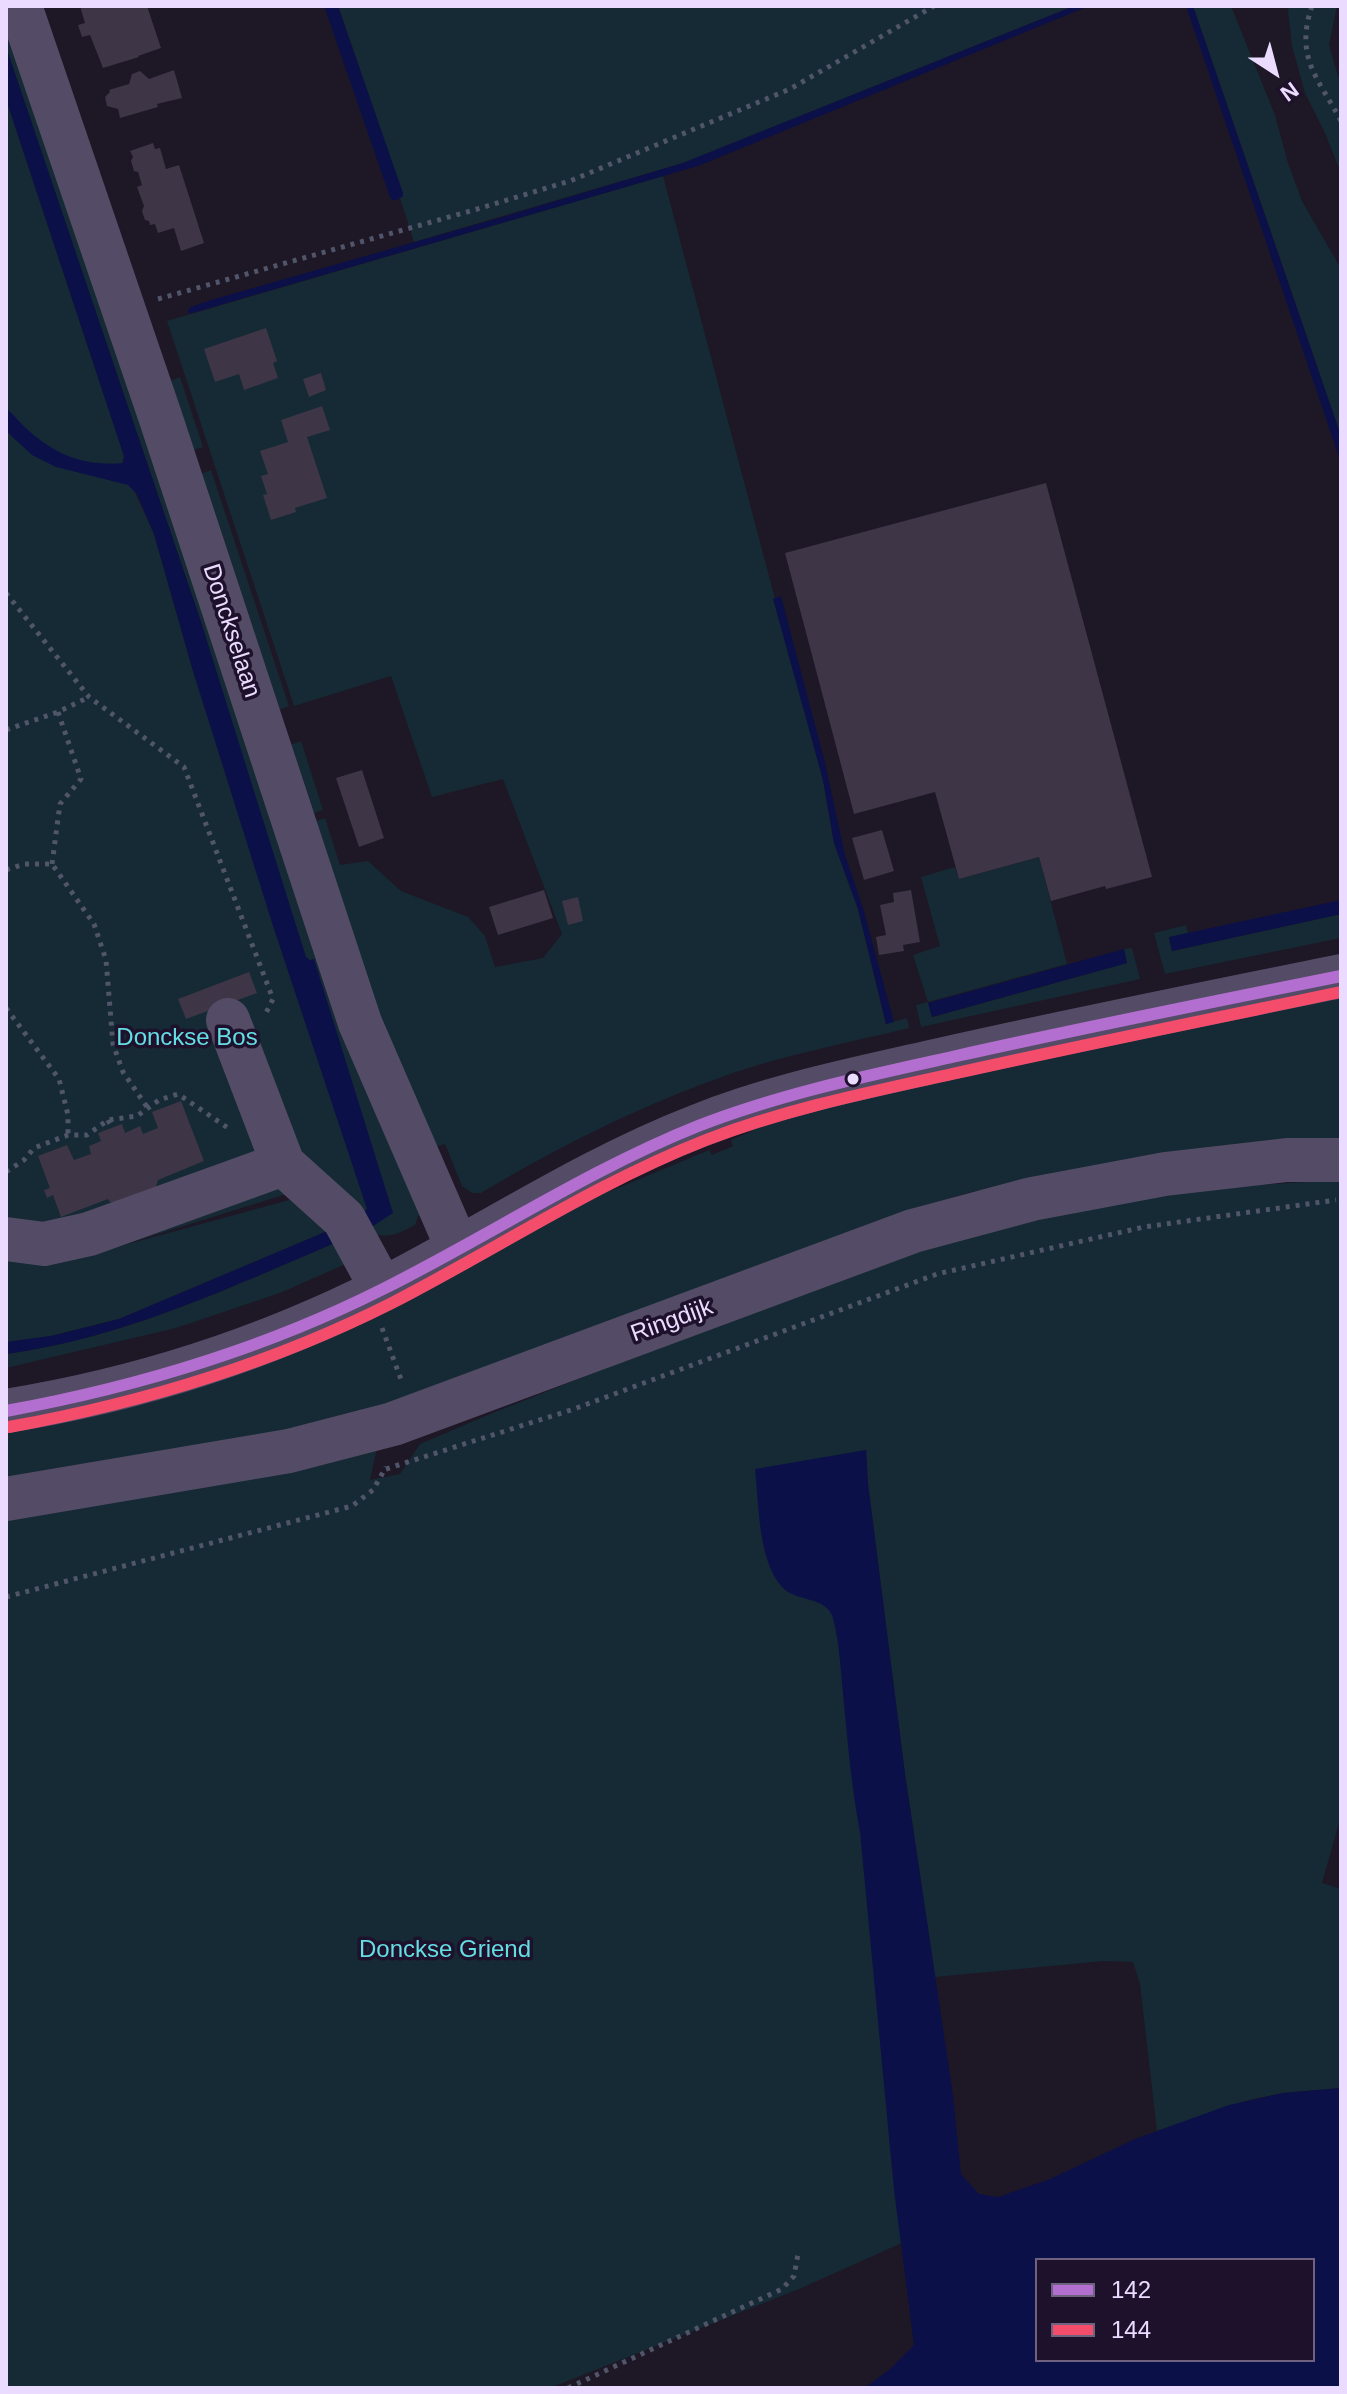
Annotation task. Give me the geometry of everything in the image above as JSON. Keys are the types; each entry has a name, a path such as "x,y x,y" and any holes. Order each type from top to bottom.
{"street":[{"name":"Donckselaan","path":"20,6 160,416 360,1023 458,1249"},
{"path":"6,1411 118,1389 238,1352 301,1328 458,1249 573,1183 695,1127 755,1106 795,1093 1023,1041 1341,976"},
{"path":"236,1039 283,1164 344,1219 382,1289"},
{"name":"Ringdijk","path":"6,1499 289,1451 404,1421 913,1231 1032,1199 1165,1174 1287,1160 1341,1160"},
{"path":"6,1239 44,1244 89,1234 283,1164"}],"path":[{"path":"158,299 570,181 790,89 934,6"},
{"path":"1312,6 1306,46 1309,65 1341,121"},
{"path":"6,593 89,697 184,767 273,999 236,1039"},
{"path":"6,730 58,712 89,697"},
{"path":"58,712 81,779 60,804 52,864 94,924 106,960 113,1044 123,1072 147,1107"},
{"path":"6,870 24,864 52,864"},
{"path":"6,1008 59,1079 68,1115 68,1135"},
{"path":"6,1172 24,1160 34,1148 68,1135 87,1135 108,1120 137,1116 159,1100 178,1094 230,1129"},
{"path":"108,1120 112,1128"},
{"path":"386,1469 574,1409 937,1274 1144,1227 1341,1199"},
{"path":"6,1597 352,1506 373,1490 386,1469 404,1421 386,1338"},
{"path":"568,2388 782,2289 794,2276 798,2254"}],"green space":[{"name":"Donckse Bos","path":"6,6 307,824 325,818 340,865 368,861 401,891 468,917 485,936 495,967 543,958 562,934 503,779 432,797 391,676 294,706 167,321 663,176 823,780 834,843 858,909 886,1024 907,1018 909,1028 779,1059 703,1084 606,1126 481,1193 472,1193 462,1186 445,1144 438,1146 414,1202 419,1214 415,1225 395,1234 375,1234 367,1210 357,1217 325,1182 113,1248 293,1199 337,1227 119,1319 51,1336 6,1342 6,99 124,456 122,464 154,534 240,818 278,873 201,622 6,47"},
{"path":"338,6 1074,6 683,163 414,242 400,198 403,196"},
{"path":"1193,6 1231,6 1275,115 1302,201 1341,269 1341,436"},
{"path":"1289,6 1337,6 1329,45 1341,86 1341,173 1305,93 1292,46"},
{"path":"180,377 203,447 184,453 165,383"},
{"path":"211,470 289,706 276,711 192,477"},
{"path":"301,741 323,810 305,816 284,747"},
{"path":"1039,857 1067,964 928,1002 913,955 940,946 921,877 955,867 959,879"},
{"path":"1341,914 1341,938 1165,974 1154,933 1186,925 1188,933 1169,938 1172,951"},
{"path":"1132,948 1140,979 921,1027 916,1005 928,1002 932,1017 1127,963 1124,949"},
{"path":"1341,991 1341,1149 1042,1181 971,1192 913,1209 319,1429 6,1482 6,1428 149,1403 216,1380 606,1182 611,1191 709,1150 712,1155 733,1146 731,1140 752,1131 749,1123"},
{"name":"Donckse Griend","path":"1341,1180 1341,1816 1322,1883 1341,1889 1341,2088 1283,2093 1249,2100 1157,2131 1140,1984 1133,1962 1104,1961 935,1977 905,1774 866,1450 836,1456 913,2238 799,2289 550,2388 6,2388 6,1517 377,1448 370,1480 400,1474 420,1444 841,1275 1050,1213 1223,1187"},
{"path":"344,1239 348,1263 280,1293 176,1328 6,1368 6,1354 94,1336 136,1323"}],"shaded area":[{"path":"324,6 338,6 403,193 397,200 390,197"},
{"path":"1074,6 1089,6 698,166 189,314 191,307 211,300 683,163"},
{"path":"1186,6 1193,6 1341,436 1341,463"},
{"path":"6,47 201,622 306,957 314,959 393,1213 364,1232 355,1218 367,1209 273,926 193,671 154,534 137,494 128,485 56,467 32,455 6,431 6,408 29,431 61,453 96,463 123,463 124,456 6,99"},
{"path":"781,596 825,763 845,855 894,1022 886,1024 858,909 834,843 823,780 773,599"},
{"path":"1341,900 1341,914 1172,951 1169,937"},
{"path":"1124,949 1127,963 932,1017 928,1003"},
{"path":"337,1227 344,1239 179,1308 94,1336 6,1354 6,1342 51,1336 119,1319"},
{"path":"866,1450 905,1774 953,2095 961,2174 979,2194 998,2197 1050,2179 1135,2139 1229,2105 1283,2093 1341,2088 1341,2388 864,2388 889,2370 914,2345 894,2190 860,1832 850,1768 839,1650 830,1611 818,1602 782,1587 768,1562 761,1531 755,1469"}],"building":[{"path":"80,6 147,6 161,48 103,68 90,35 82,37 78,25 85,23"},
{"path":"174,70 182,98 120,118 118,109 107,106 105,97 109,90 129,84 132,74 140,71 149,79"},
{"path":"153,143 155,149 160,148 166,169 179,165 204,243 181,251 174,228 158,233 155,224 150,225 145,220 137,187 142,185 138,172 134,171 130,151"},
{"path":"266,328 277,361 273,363 278,378 244,390 239,374 215,382 204,349"},
{"path":"321,373 326,390 309,397 303,379"},
{"path":"322,406 330,430 307,437 327,498 271,520 261,476 268,474 260,451 288,442 281,420"},
{"path":"1046,483 1152,877 1051,901 1039,857 959,879 935,792 854,814 785,553"},
{"path":"362,770 384,838 359,847 336,778"},
{"path":"882,830 894,871 864,880 852,838"},
{"path":"544,890 553,918 498,935 489,907"},
{"path":"911,890 920,942 903,945 904,951 879,955 876,937 886,935 880,905 894,902 893,893"},
{"path":"578,897 583,921 568,925 562,901"},
{"path":"249,972 257,993 186,1019 178,999"},
{"path":"181,1101 204,1161 158,1180 156,1187 116,1202 108,1199 61,1217 53,1195 47,1198 44,1190 50,1188 38,1156 67,1145 74,1160 91,1154 89,1146 101,1141 98,1133 122,1124 125,1133 140,1126 143,1134 158,1128 152,1112"}],"transit line":[{"name":"142","path":"6,1411 151,1378 292,1330 383,1289 657,1143 760,1104 1000,1046 1341,976"},
{"name":"144","path":"9,1427 157,1393 300,1345 392,1303 625,1176 736,1129 797,1110 890,1088 1341,992"}]}
